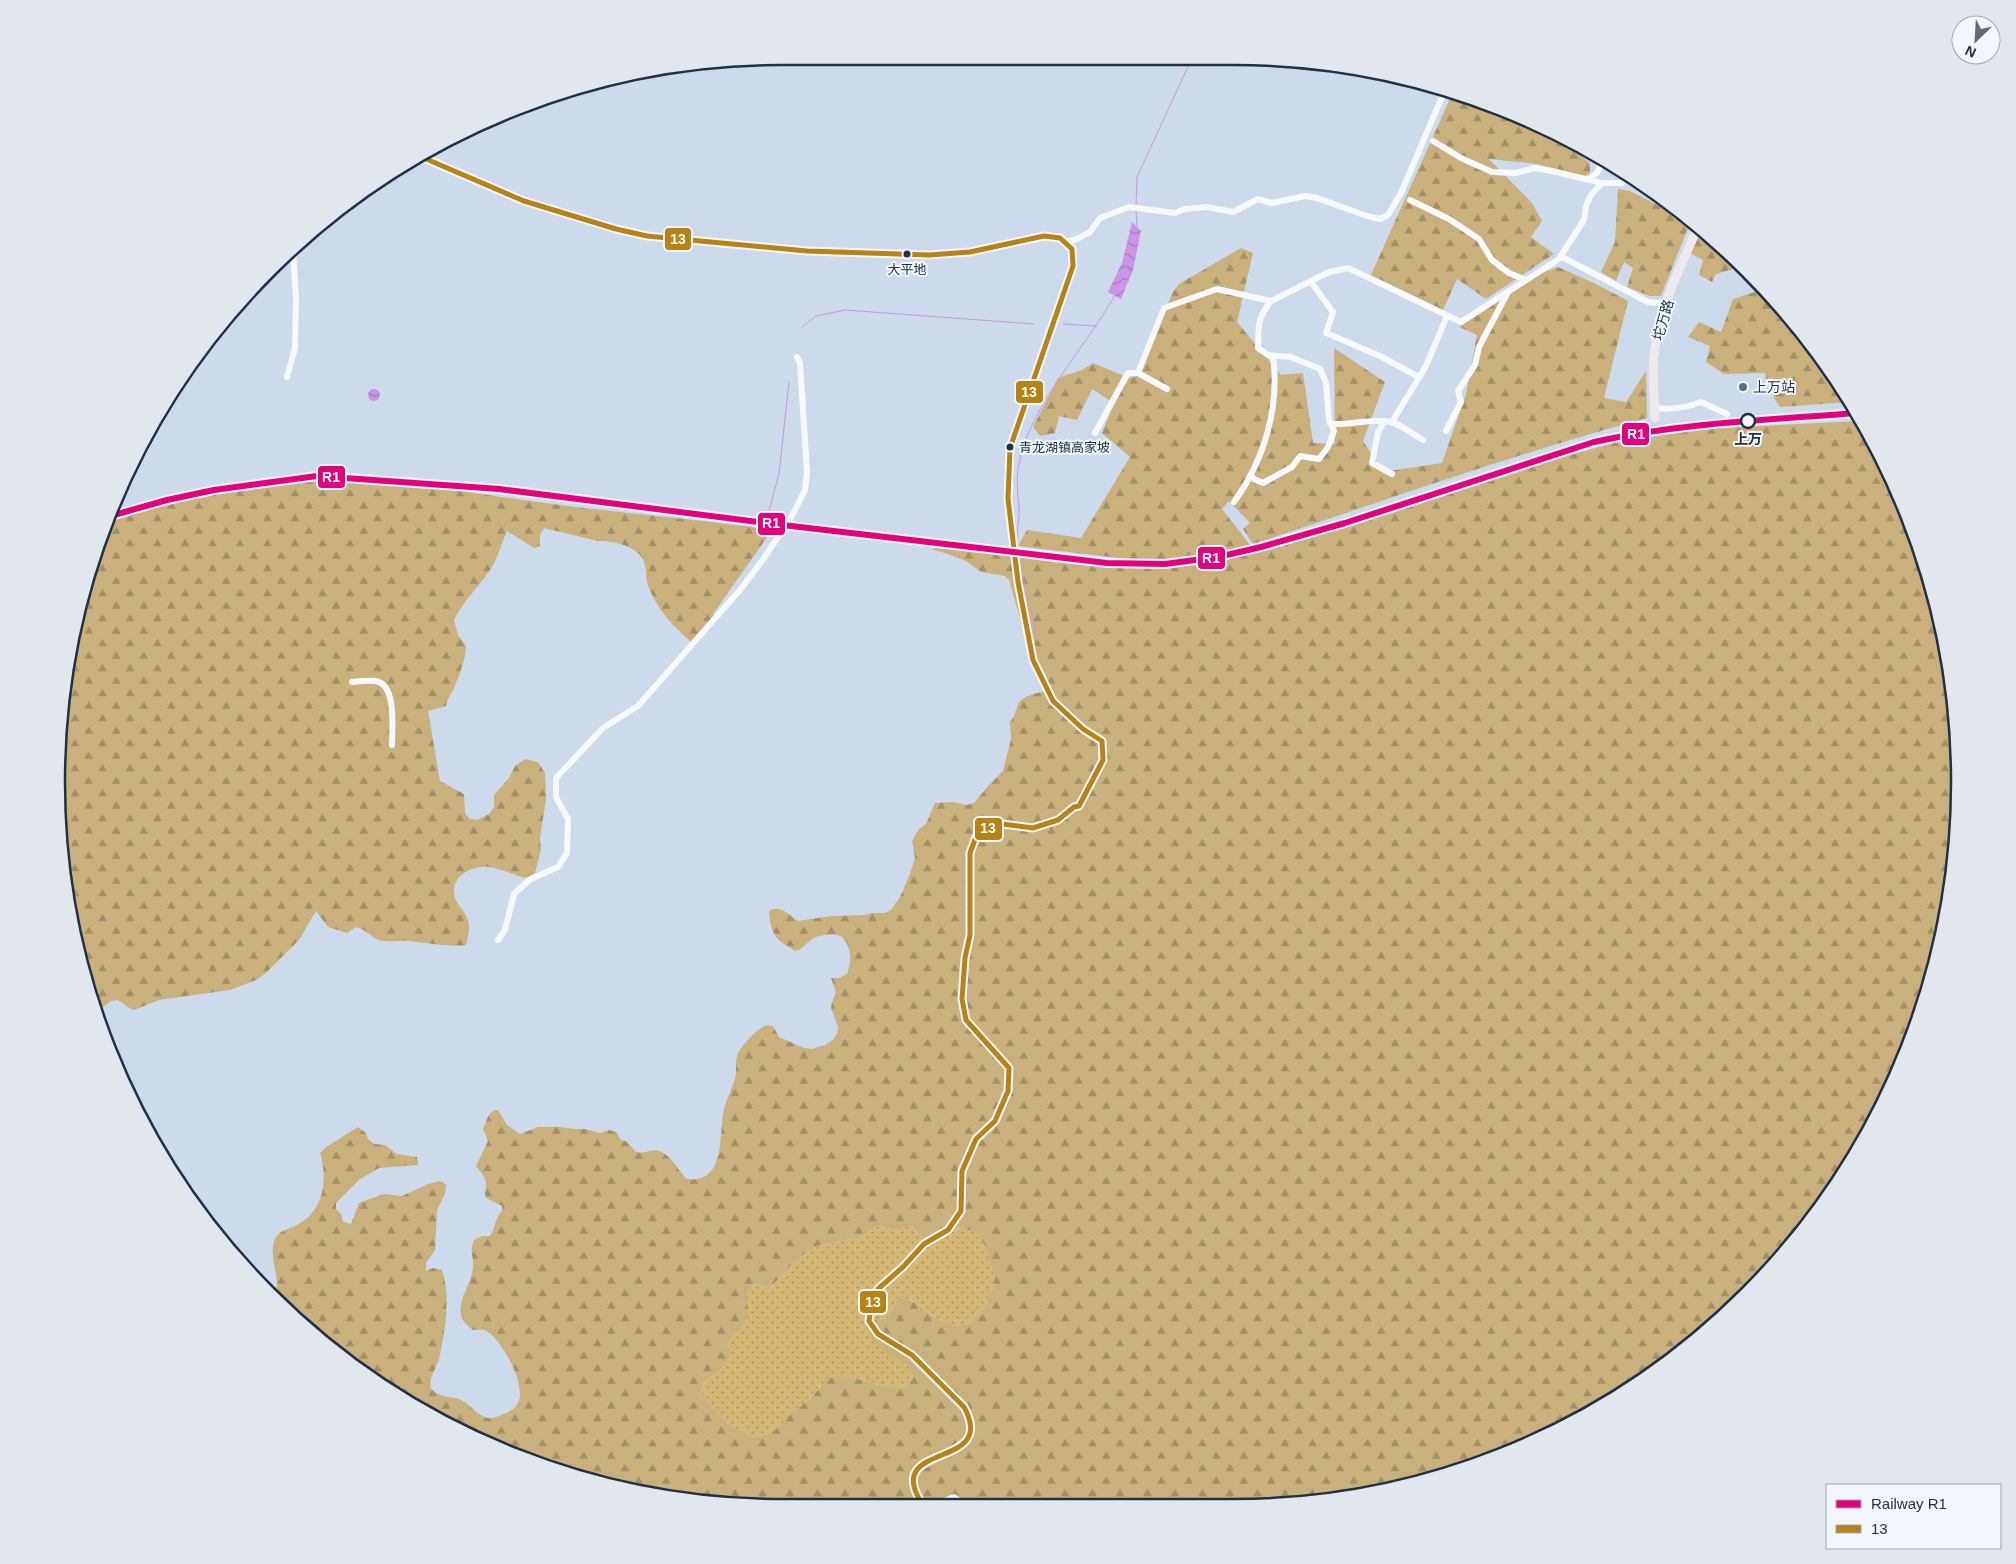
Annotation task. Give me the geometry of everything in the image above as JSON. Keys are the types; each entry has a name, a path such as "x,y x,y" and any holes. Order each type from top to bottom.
{"main road":[{"name":"坨万路","path":"1655,418 1655,343 1666,304 1695,234"}],"street":[{"path":"1065,242 1077,239 1090,232 1100,218 1129,207 1175,213 1185,209 1207,207 1233,212 1258,200 1272,203 1305,196 1317,198 1380,219 1388,215 1401,193 1442,96"},
{"path":"1433,141 1460,158 1492,172 1516,173 1534,168 1602,183 1622,183"},
{"path":"426,159 500,192 554,212 616,229 657,237 807,251 929,255 970,252 1044,236 1056,237 1065,242 1073,252 1073,266 1010,448 1008,500 1012,539"},
{"path":"1588,180 1597,174 1600,166"},
{"path":"1251,475 1254,479 1263,483 1270,481 1292,467 1300,456 1319,459 1328,447 1334,431 1329,420 1326,383 1320,369 1291,357 1272,356 1261,352 1258,348 1257,325 1271,301 1329,272 1348,268 1461,322 1560,257 1584,220 1586,206 1592,195 1602,183"},
{"path":"1410,200 1449,220 1478,239 1492,260 1509,272 1526,280"},
{"path":"1560,257 1648,302 1666,304"},
{"path":"287,377 295,348 296,298 293,258"},
{"path":"1311,282 1333,312 1326,333 1380,356 1419,377"},
{"path":"1138,373 1164,308 1217,289 1271,301"},
{"path":"1446,431 1461,402 1458,391 1475,365 1479,347 1509,291"},
{"path":"1392,422 1426,366 1447,316"},
{"path":"1234,502 1251,475 1264,446 1276,380 1272,356"},
{"path":"498,940 505,930 514,894 529,880 558,867 567,854 568,819 556,797 556,778 603,728 638,706 684,655 740,590 764,558 805,490 807,472 800,363 797,357"},
{"path":"1094,433 1128,373 1138,373 1167,389"},
{"path":"1655,408 1690,407 1701,402 1727,414"},
{"path":"1384,422 1378,432 1372,463 1392,474"},
{"path":"1332,424 1392,422 1423,440"},
{"path":"919,1499 915,1491 914,1478 918,1469 923,1462 958,1449 966,1442 970,1432 968,1415 964,1407 912,1355 878,1334 869,1321 871,1308 878,1289 903,1267 924,1244 948,1230 961,1211 962,1171 976,1140 994,1120 1008,1091 1009,1068 966,1020 962,999 965,958 970,935 970,853 976,837 984,830 1002,824 1033,828 1058,820 1074,807 1079,806 1103,760 1102,741 1083,729 1053,701 1033,660 1014,559"},
{"path":"352,682 378,681 388,689 392,705 392,745"}],"shaded area":[{"path":"878,1225 896,1230 912,1225 927,1243 955,1229 969,1230 979,1236 986,1247 994,1277 989,1298 980,1313 968,1323 952,1325 935,1317 910,1299 896,1301 888,1318 880,1319 883,1349 910,1367 913,1379 906,1388 882,1386 847,1376 820,1386 809,1400 793,1412 774,1431 754,1438 729,1424 718,1414 701,1391 703,1383 728,1362 730,1350 727,1344 746,1319 747,1296 752,1285 758,1284 769,1289 799,1257 820,1245 861,1237"}],"green space":[{"path":"1450,99 1508,120 1551,139 1576,152 1590,163 1590,173 1584,177 1538,164 1489,159 1532,203 1542,221 1531,237 1554,254 1486,299 1457,279 1443,310 1371,275"},
{"path":"1618,189 1630,191 1663,208 1688,228 1661,296 1650,296 1627,287 1633,268 1624,262 1616,281 1601,272 1615,242"},
{"path":"1696,234 1734,269 1716,274 1712,282 1699,275 1703,260 1688,252"},
{"path":"1241,248 1253,253 1237,322 1281,375 1303,373 1313,443 1335,444 1334,348 1385,382 1363,441 1383,472 1442,463 1466,394 1477,335 1459,327 1542,273 1558,267 1628,301 1604,398 1626,402 1646,371 1647,418 1498,462 1253,544 1243,529 1250,523 1229,501 1222,509 1250,545 1207,555 1144,561 1018,546 1027,530 1081,538 1130,457 1102,433 1114,403 1092,389 1077,420 1059,416 1055,433 1040,436 1033,427 1058,378 1082,370 1093,363 1129,378 1137,376 1173,292 1179,284"},
{"path":"1756,291 1803,346 1842,403 1780,407 1774,398 1773,378 1766,379 1765,373 1724,374 1706,362 1710,346 1688,337 1699,322 1721,332 1733,299"},
{"path":"1853,421 1877,465 1896,508 1927,596 1945,688 1951,782 1945,876 1927,968 1913,1012 1877,1099 1855,1140 1830,1180 1773,1255 1707,1321 1632,1378 1592,1403 1551,1425 1464,1461 1420,1475 1328,1493 1234,1499 782,1499 735,1497 688,1493 596,1475 552,1461 465,1425 423,1403 346,1351 309,1321 276,1290 277,1282 273,1253 275,1239 282,1232 306,1219 318,1203 322,1194 324,1174 320,1153 326,1147 358,1127 366,1133 368,1139 374,1144 385,1145 397,1154 417,1157 418,1165 379,1168 360,1179 336,1203 336,1209 341,1214 343,1222 351,1224 359,1203 384,1194 402,1196 428,1184 440,1181 446,1185 445,1194 437,1210 435,1250 426,1263 426,1271 433,1268 442,1270 447,1303 443,1338 439,1359 431,1377 431,1389 440,1395 463,1401 488,1418 497,1417 516,1406 520,1395 519,1386 506,1354 494,1337 483,1330 473,1330 465,1323 461,1316 462,1300 473,1267 472,1248 474,1240 482,1236 490,1236 502,1211 502,1206 486,1198 485,1180 476,1166 488,1141 483,1129 490,1114 498,1110 507,1125 520,1134 538,1127 586,1129 600,1133 609,1130 616,1132 621,1140 626,1141 636,1152 659,1151 664,1153 687,1179 699,1179 708,1174 718,1158 723,1115 735,1079 737,1056 749,1039 758,1030 766,1026 773,1026 779,1037 804,1048 812,1049 825,1045 833,1040 837,1034 838,1027 831,1008 836,992 831,978 839,978 847,974 850,954 845,940 841,936 822,935 815,937 796,951 775,936 771,926 769,911 773,909 781,910 798,921 831,916 885,913 891,910 900,897 915,858 912,841 919,829 926,824 935,803 953,802 966,805 974,803 1003,771 1011,739 1010,722 1019,703 1029,696 1045,691 1034,667 1009,580 1005,576 981,572 966,561 931,549 1124,568 1176,566 1204,562 1273,548 1566,456 1617,442 1699,429","holes":["878,1225 897,1230 912,1225 927,1243 943,1233 954,1229 969,1230 983,1241 993,1272 994,1283 989,1298 980,1313 968,1323 952,1325 945,1323 902,1296 896,1301 888,1318 871,1321 867,1326 869,1333 878,1345 910,1367 913,1379 906,1388 882,1386 847,1376 828,1378 809,1400 793,1412 774,1431 754,1438 723,1419 701,1391 703,1383 728,1362 730,1350 727,1344 746,1321 748,1312 747,1299 752,1285 758,1284 769,1289 799,1257 820,1245 861,1237"]},
{"path":"315,481 375,482 772,530 713,614 717,619 695,646 661,610 648,585 643,559 640,554 629,547 544,528 540,535 540,546 534,548 507,531 493,565 454,620 458,635 466,646 465,657 454,688 446,706 428,711 440,781 464,794 465,813 470,819 477,820 489,814 494,807 494,795 509,778 515,766 525,759 538,762 545,773 546,799 540,838 541,850 535,873 526,878 494,868 482,867 469,870 458,878 454,891 456,901 469,924 466,945 383,941 356,927 347,933 328,927 316,911 299,940 266,973 256,980 230,990 159,1000 134,1010 118,1000 111,1001 102,1008 89,968 71,876 65,782 71,688 89,596 115,520 186,499 240,488"}],"water":[{"path":"1132,222 1141,231 1133,270 1121,299 1108,292 1122,263"},
{"path":"376,389 379,390 379,400 372,401 369,400 368,393 369,390"}],"waterway":[{"path":"1136,205 1137,177 1189,65"},
{"path":"1136,211 1137,227"},
{"path":"1017,539 1019,509 1018,470 1027,438 1048,396 1115,295"},
{"path":"802,327 816,316 845,310 1034,324"},
{"path":"1063,324 1097,326"},
{"path":"769,510 779,474 789,382"},
{"path":"1019,559 1036,634"}],"tunnel":[{"path":"1654,440 1655,418"},
{"path":"1012,539 1015,559"}],"rail line":[{"name":"R1","path":"118,514 167,500 214,490 317,476 499,489 774,524 1107,563 1165,564 1218,557 1261,547 1345,523 1594,442 1692,426 1848,414"}],"transit line":[{"name":"13","path":"427,159 524,201 616,229 647,236 807,251 929,255 970,252 1044,236 1060,238 1072,249 1073,266 1010,448 1008,499 1018,582 1033,660 1053,701 1083,729 1102,741 1103,760 1079,806 1074,807 1058,820 1033,828 1002,824 984,830 976,837 970,853 970,935 965,958 962,999 966,1020 1009,1068 1008,1091 995,1121 976,1139 962,1171 961,1211 948,1230 924,1244 903,1267 878,1289 871,1308 869,1321 878,1334 912,1355 964,1407 971,1427 967,1440 956,1449 927,1462 917,1470 913,1483 920,1499"}],"place":[{"name":"大平地","path":"907,254"},
{"name":"上万站","path":"1743,387"},
{"name":"上万","path":"1748,421"},
{"name":"青龙湖镇高家坡","path":"1010,447"}]}
